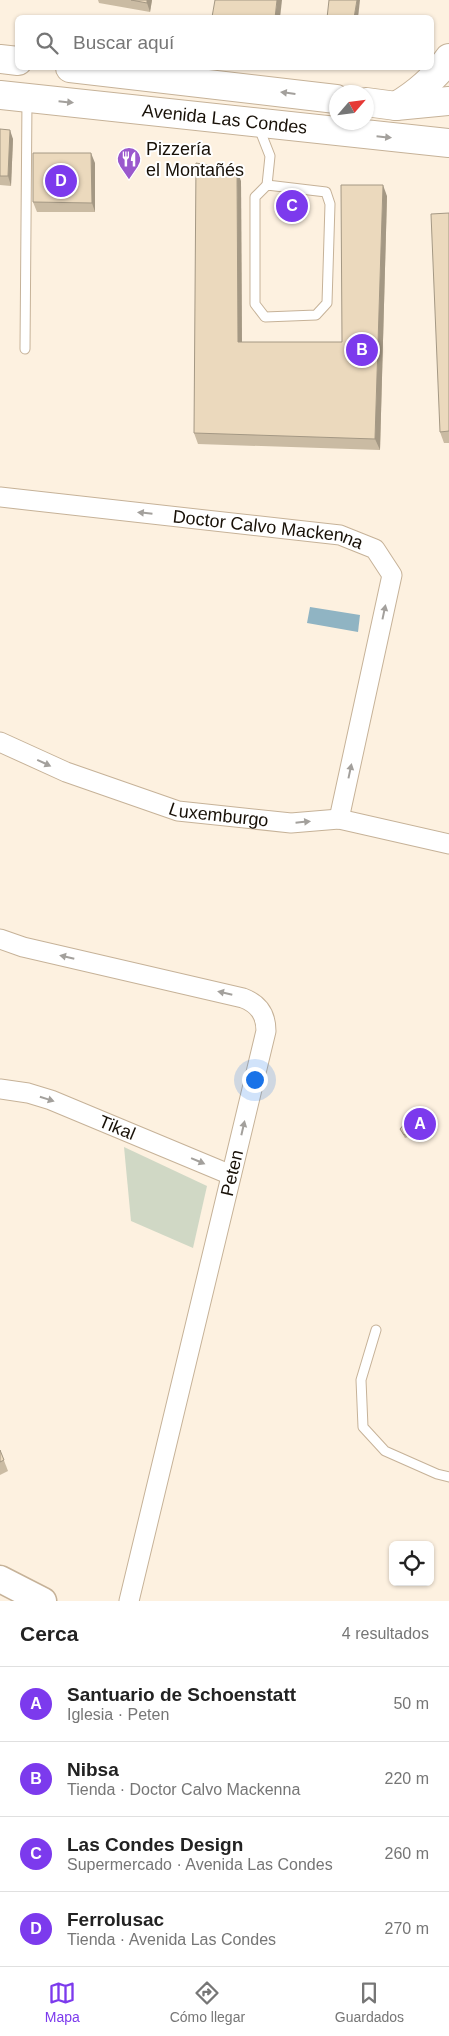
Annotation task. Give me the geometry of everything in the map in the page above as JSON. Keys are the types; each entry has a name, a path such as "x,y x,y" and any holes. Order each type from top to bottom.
{"main road":[{"path":"396,106 423,88 449,58"},
{"path":"0,59 15,61"},
{"name":"Avenida Las Condes","path":"87,70 329,98"},
{"name":"Avenida Las Condes","path":"0,95 449,143"},
{"path":"374,103 396,106 449,102"}],"street":[{"name":"Doctor Calvo Mackenna","path":"0,497 340,535 375,549 392,575 339,818"},
{"name":"Luxemburgo","path":"0,742 66,772 178,811 291,823 339,818 449,844"},
{"name":"Peten","path":"0,940 243,998 256,1004 264,1016 266,1031 129,1601"},
{"name":"Tikal","path":"0,1089 28,1093 50,1100 232,1176"},
{"path":"0,1579 43,1601"}],"lane":[{"path":"25,348 28,98"},
{"path":"257,122 270,156 267,186 255,197 255,304 264,316 316,315 327,303 330,204 326,192 267,186"},
{"path":"376,1330 361,1380 363,1427 385,1451 437,1474 449,1477"}],"green space":[{"path":"124,1147 207,1186 193,1248 131,1221"}],"water":[{"path":"310,607 360,615 358,632 307,623"}],"building":[{"path":"131,0 147,0 147,3"},
{"path":"215,0 277,0 275,15 212,15"},
{"path":"329,0 357,0 354,15 327,15"},
{"path":"0,129 10,130 8,176 0,176"},
{"path":"33,153 91,153 92,203 33,202"},
{"path":"196,163 237,170 238,342 342,342 341,185 383,185 375,439 194,433"},
{"path":"449,213 449,431 440,432 431,214"},
{"path":"424,1107 435,1124 416,1136 413,1132 404,1135 400,1129 406,1122 404,1119"},
{"path":"0,1450 4,1460 0,1462"}],"place":[{"name":"Pizzería el Montañés","path":"129,180"},
{"name":"Ferrolusac","path":"61,181"},
{"name":"Las Condes Design","path":"292,206"},
{"name":"Nibsa","path":"362,350"},
{"name":"Santuario de Schoenstatt","path":"420,1124"}]}
